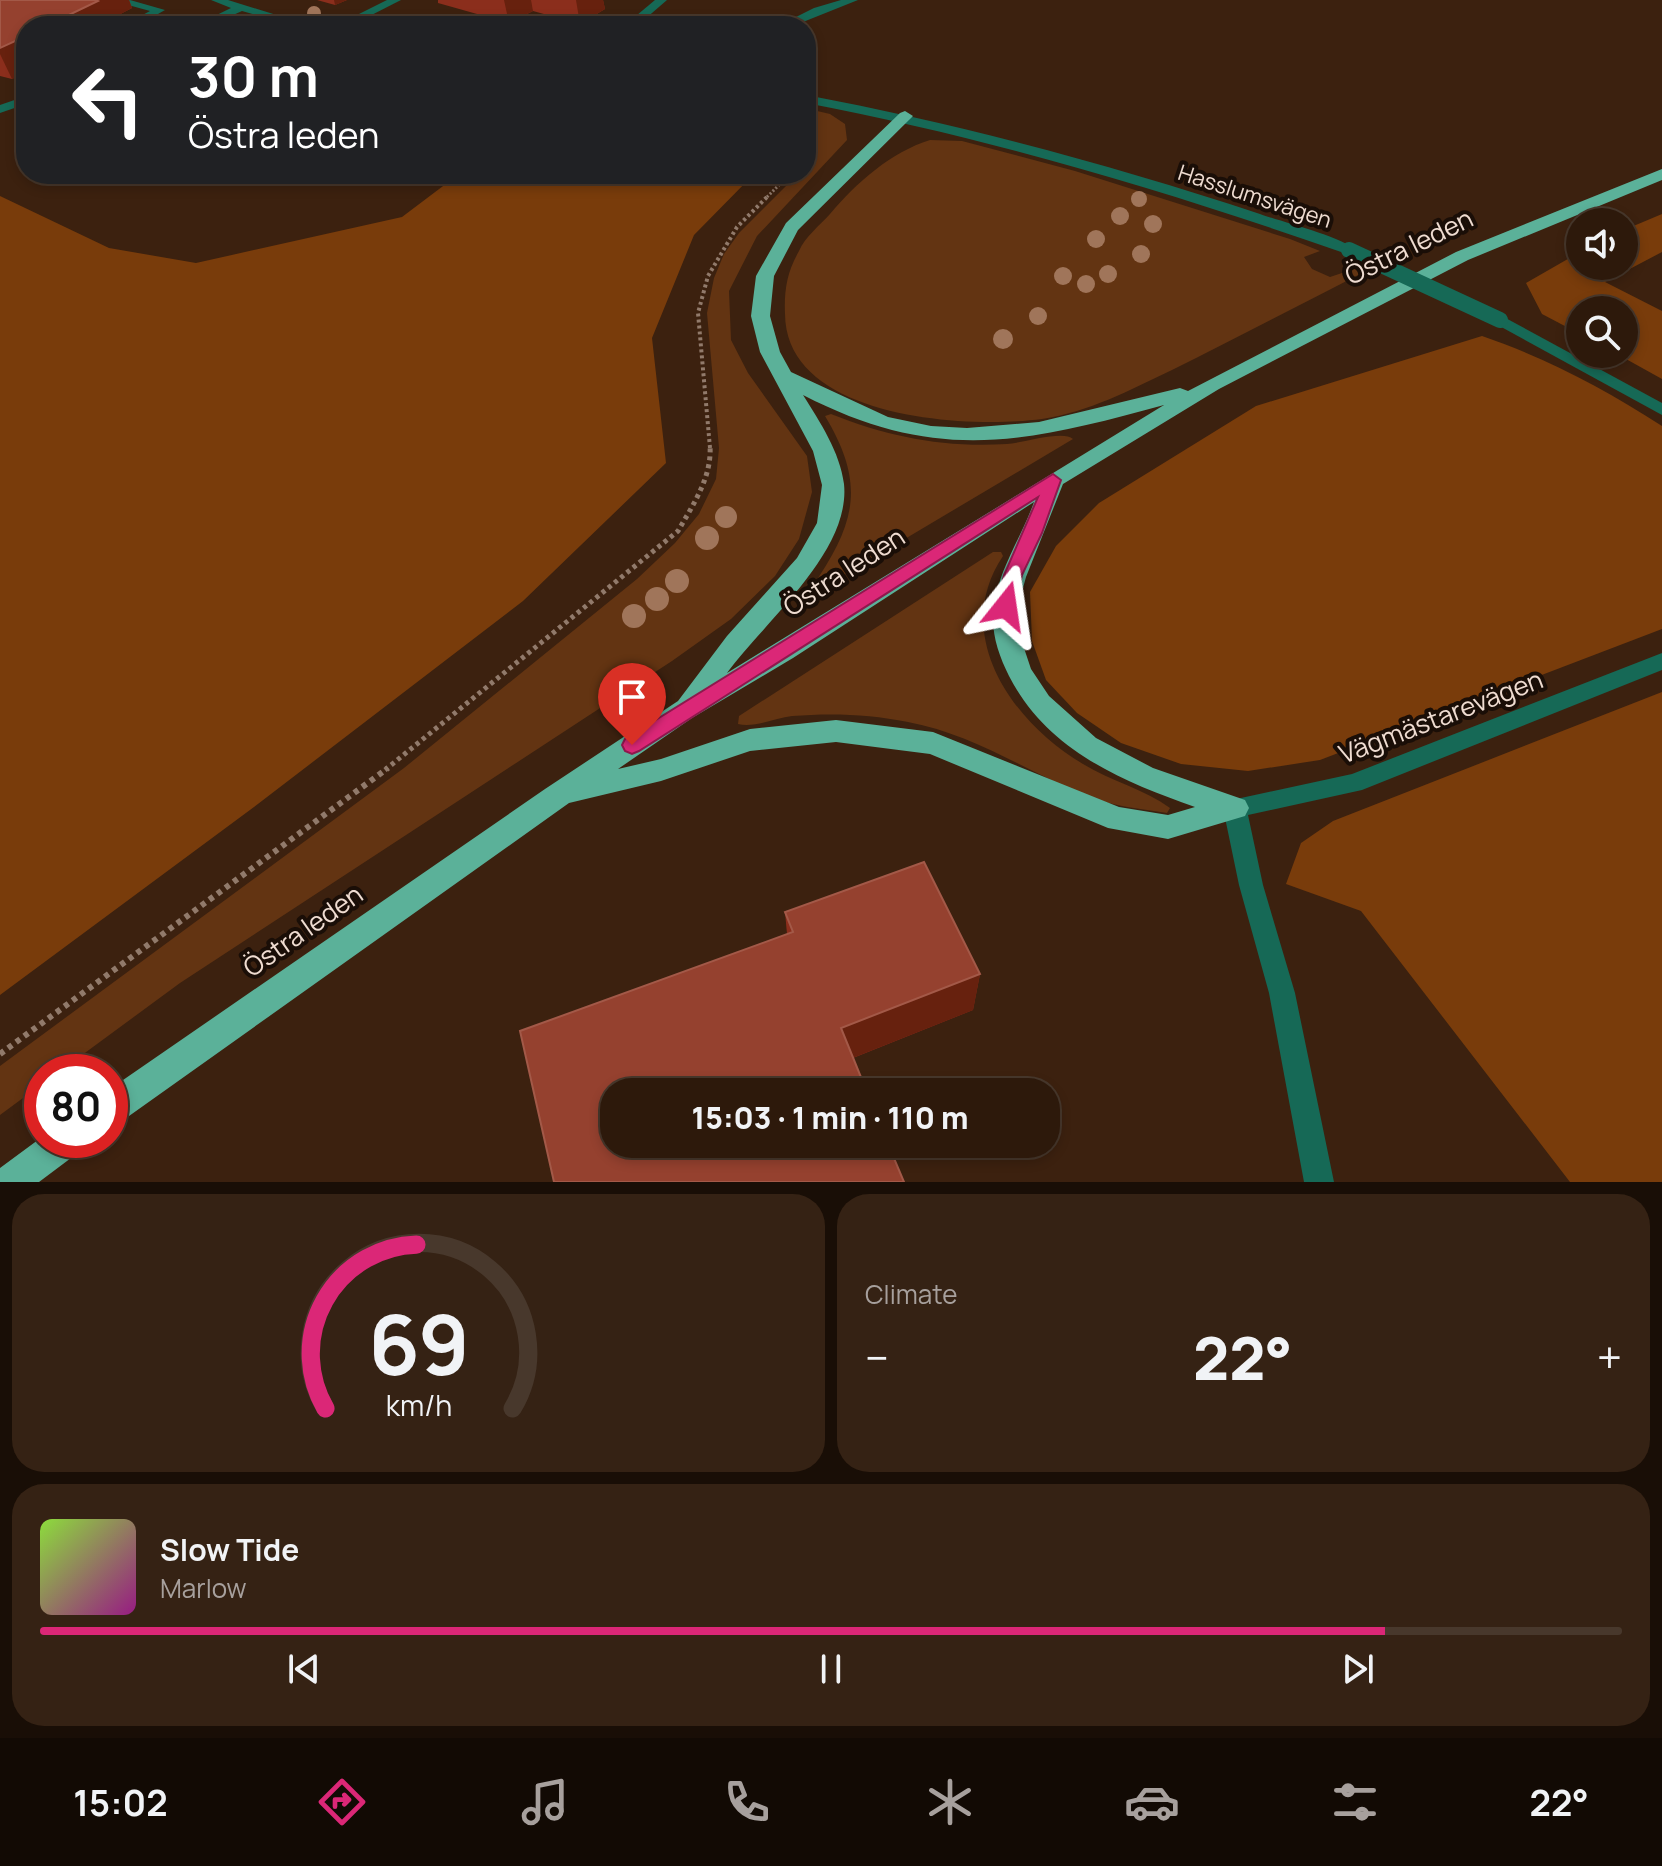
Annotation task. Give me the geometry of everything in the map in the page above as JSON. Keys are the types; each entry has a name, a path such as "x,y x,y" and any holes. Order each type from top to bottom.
{"highway":[{"path":"683,711 752,623 794,579 828,524 834,485 827,452 763,337 760,308 764,275 788,230 905,116"},
{"name":"Östra leden","path":"128,1096 683,711 784,651 1053,480 1212,385 1462,256 1662,174"},
{"path":"782,376 849,410 896,426 945,434 1029,431 1109,414 1212,385"},
{"path":"1053,480 1013,575 1006,606 1006,633 1033,697 1066,731 1114,763 1176,790 1235,808"},
{"path":"555,797 661,770 750,740 836,731 933,743 1019,781 1118,819 1168,827 1235,808"},
{"path":"10,1182 43,1158"}],"street":[{"path":"115,0 160,10 148,16"},
{"path":"216,0 269,16"},
{"path":"362,16 396,0"},
{"path":"642,16 662,0"},
{"path":"805,16 853,0"},
{"path":"222,16 240,8"},
{"name":"Hasslumsvägen","path":"816,101 980,128 1349,250 1500,320 1662,410"},
{"name":"Vägmästarevägen","path":"1235,808 1354,783 1662,661"},
{"path":"1235,808 1251,885 1282,993 1319,1182"}],"path":[{"path":"0,1054 392,765 678,531 698,497 711,460 698,313 708,276 737,227 780,184"}],"shaded area":[{"path":"816,111 830,114 845,124 847,140 816,173"},
{"path":"930,140 962,141 1075,171 1290,239 1320,251 1304,257 1312,269 1330,277 1357,268 1366,271 1172,370 1109,399 1059,416 1009,422 970,422 886,410 847,396 815,376 793,349 785,314 786,289 789,274 802,246 851,191 888,161"},
{"path":"446,184 744,184 694,235 652,338 666,463 523,601 254,807 0,995 0,196 109,248 196,263 402,217"},
{"path":"788,184 806,184 757,236 729,291 731,340 748,373 807,456 812,492 799,539 775,576 731,619 672,661 180,983 83,1054 24,1054 24,1097 0,1115 0,1066 404,768 637,579 675,543 699,514 716,479 719,448 707,313 714,278 724,254 739,233"},
{"path":"1662,214 1662,252 1638,265 1638,224"},
{"path":"1566,260 1566,280 1609,280 1605,282 1633,296 1566,296 1566,327 1542,314 1526,283"},
{"path":"1638,299 1662,311 1662,379 1638,366"},
{"path":"1482,336 1575,375 1662,426 1662,629 1320,760 1248,771 1181,764 1121,743 1077,713 1046,680 1032,641 1030,592 1056,546 1099,503 1256,406"},
{"path":"831,414 895,435 939,442 984,445 1052,436 1073,439 819,590 812,587 838,543 850,503 851,483 846,462 825,416"},
{"path":"993,552 1001,552 1003,556 988,586 983,616 987,646 997,674 1013,701 1057,747 1094,770 1160,801 1170,808 1167,813 1089,797 978,744 908,722 864,716 821,715 738,724 739,716"},
{"path":"1662,692 1662,1182 1570,1182 1361,911 1286,884 1301,843 1333,821"}],"building":[{"path":"0,0 98,1 67,16 16,16 16,41 0,48"},
{"path":"924,862 980,974 841,1028 861,1078 600,1078 600,1158 894,1158 904,1182 554,1182 520,1031 793,932 785,912"}],"route":[{"path":"632,745 1053,480 1013,575 1006,606"}]}
